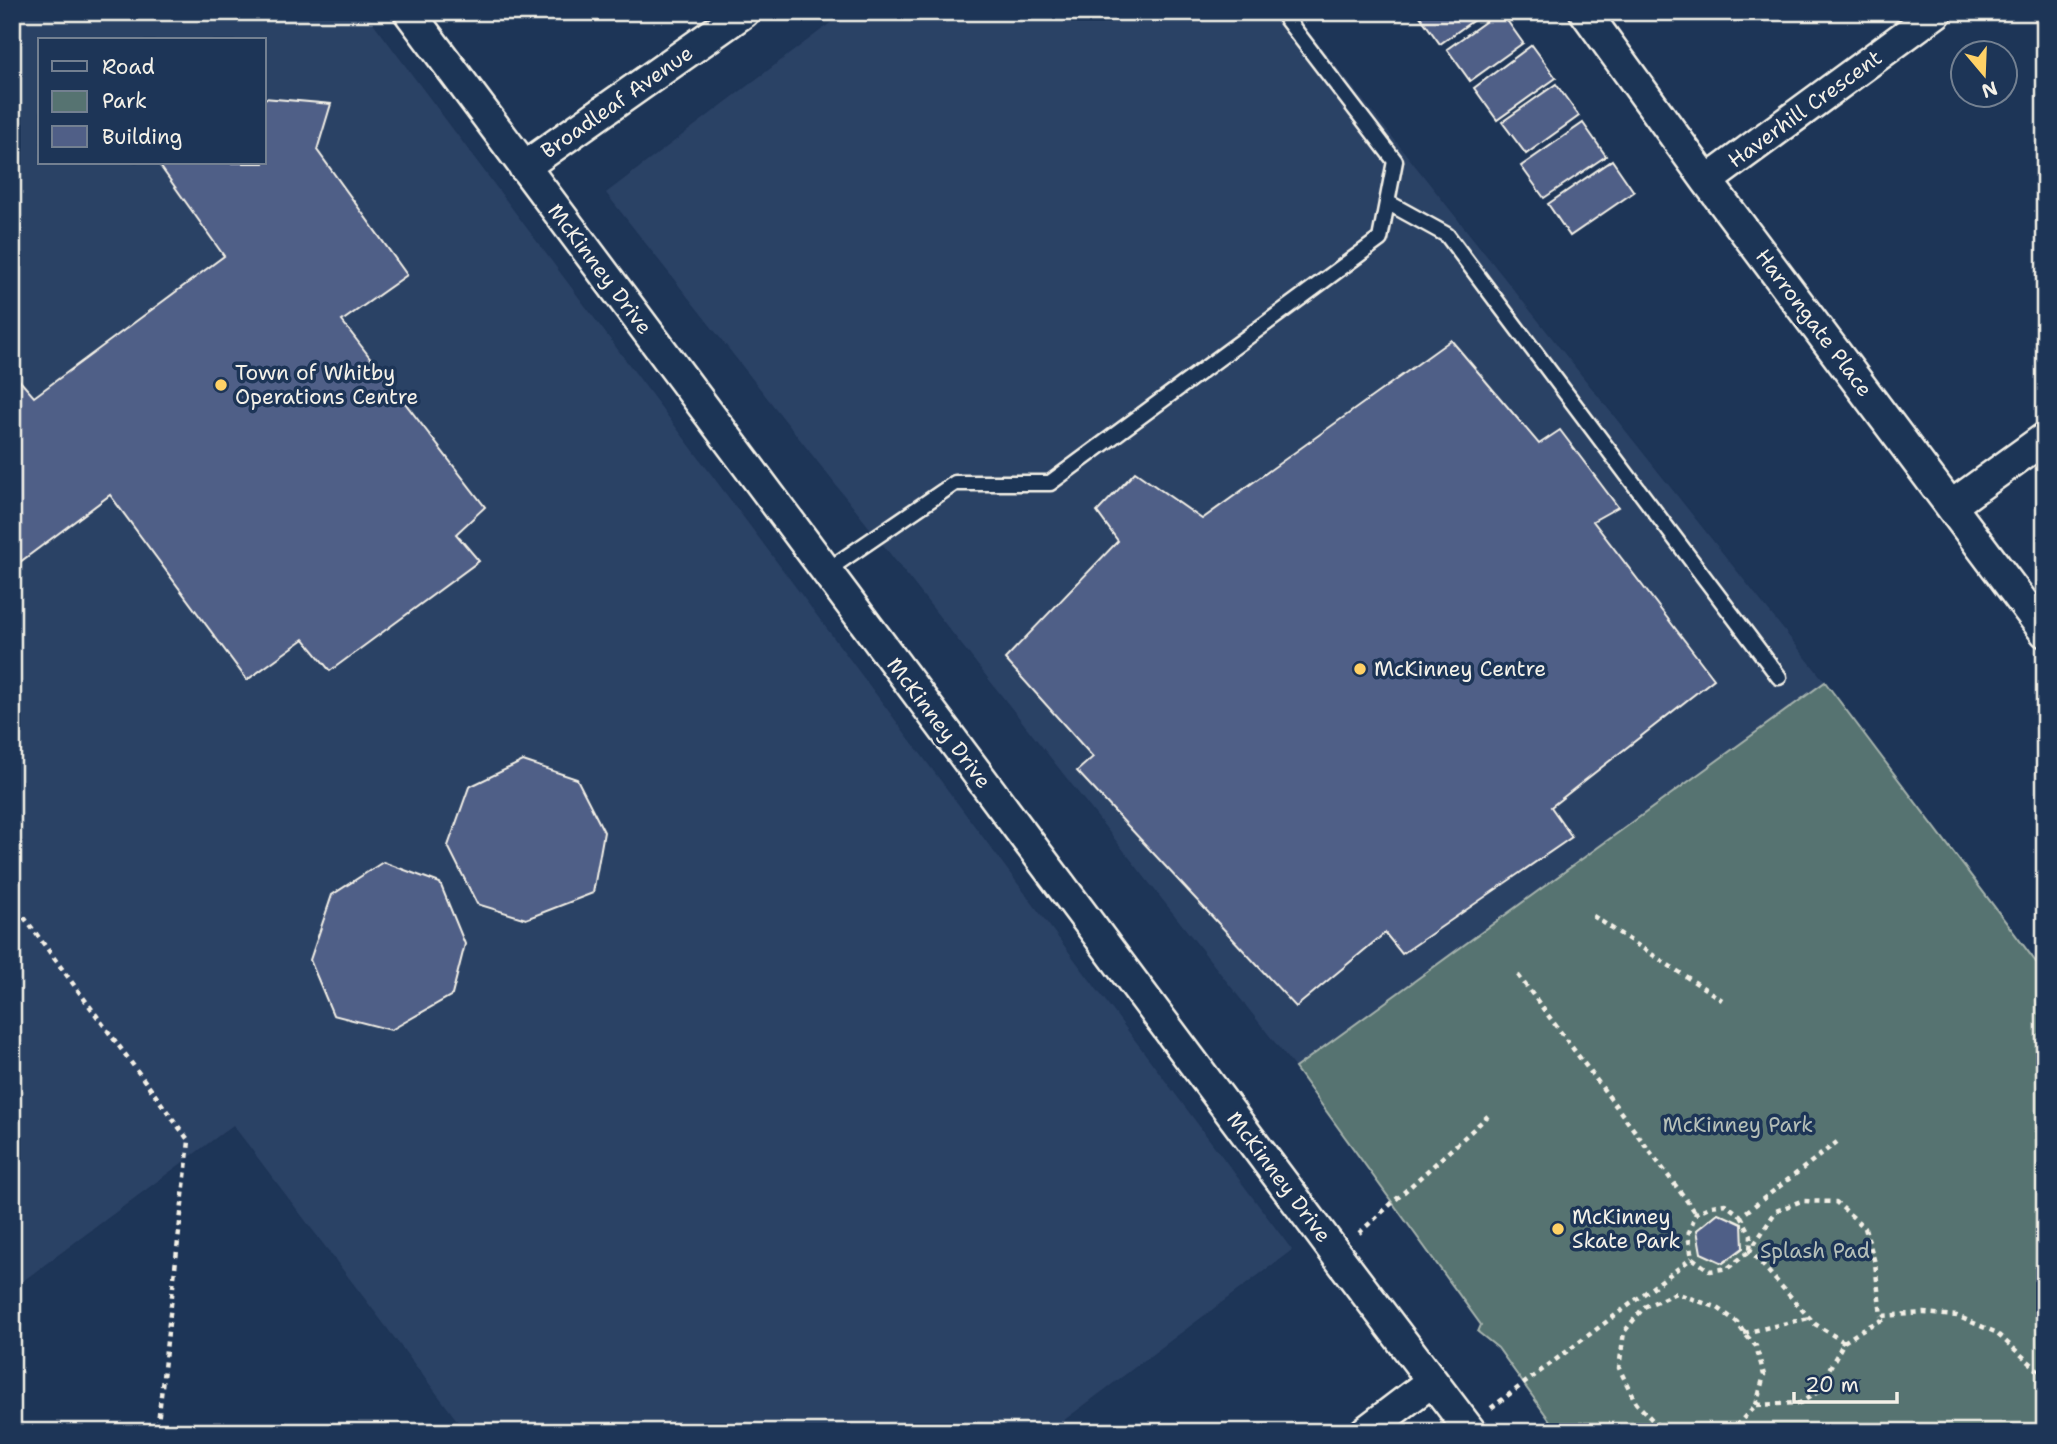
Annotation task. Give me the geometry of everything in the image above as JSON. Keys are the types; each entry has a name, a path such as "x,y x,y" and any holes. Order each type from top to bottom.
{"street":[{"name":"McKinney Drive","path":"409,12 1469,1429"},
{"name":"Broadleaf Avenue","path":"524,167 744,12"},
{"name":"Harrongate Place","path":"1585,12 1707,181 2045,632"},
{"name":"Haverhill Crescent","path":"1707,181 1937,12"},
{"path":"1951,506 2045,438"},
{"path":"1365,1432 1432,1381"}],"lane":[{"path":"826,571 955,483 1050,483 1380,239 1395,161 1281,12"},
{"path":"1387,202 1447,235 1779,677"}],"path":[{"path":"12,135 21,147"},
{"path":"12,901 189,1141 157,1432"},
{"path":"1593,916 1722,1000"},
{"path":"1518,975 1696,1213"},
{"path":"1336,1254 1488,1116"},
{"path":"1741,1216 1837,1142"},
{"path":"1756,1405 1800,1403 1816,1393 1844,1342 1882,1320 1875,1263 1865,1228 1836,1202 1801,1201 1776,1212 1750,1251 1728,1268 1710,1271 1692,1258 1688,1235 1696,1213 1710,1206 1725,1204 1741,1216 1751,1236 1750,1251 1815,1325 1844,1342"},
{"path":"1469,1429 1692,1258"},
{"path":"1667,1432 1636,1403 1619,1368 1624,1332 1644,1307 1676,1293 1718,1308 1737,1322 1756,1346 1764,1376 1756,1405 1728,1432"},
{"path":"1881,1316 1924,1313 1957,1316 1995,1332 2045,1376"},
{"path":"1744,1333 1809,1318"}],"shaded area":[{"path":"12,12 365,12 1292,1250 1048,1432 466,1432 233,1125 12,1289"},
{"path":"845,12 1293,12 1825,682 1295,1068 606,193"}],"green space":[{"name":"McKinney Park","path":"1825,682 2045,974 2045,1432 1558,1432 1498,1348 1478,1332 1481,1325 1295,1068"}],"building":[{"path":"1417,12 1485,12 1440,44"},
{"path":"1499,12 1523,43 1470,81 1447,49"},
{"path":"1532,45 1556,78 1497,120 1474,88"},
{"path":"1556,84 1579,116 1526,154 1502,122"},
{"name":"Town of Whitby Operations Centre","path":"266,98 331,104 317,150 407,275 342,321 485,507 456,534 479,561 330,671 304,639 247,680 110,495 12,568 12,372 34,397 224,256 159,164 266,164"},
{"path":"1583,123 1606,156 1544,198 1521,166"},
{"path":"1612,160 1634,192 1570,236 1548,204"},
{"name":"McKinney Centre","path":"1451,340 1539,444 1560,430 1618,507 1593,521 1714,679 1551,807 1572,837 1402,954 1385,933 1296,1007 1077,771 1093,757 1005,659 1118,541 1097,512 1135,472 1202,519"},
{"path":"523,761 577,779 604,832 593,893 526,919 477,904 448,846 469,787"},
{"path":"383,862 440,883 465,944 452,995 391,1030 333,1015 310,960 332,895"},
{"path":"1718,1213 1742,1224 1743,1248 1723,1263 1701,1253 1697,1230"}],"place":[{"name":"Town of Whitby Operations Centre","path":"221,385"},
{"name":"McKinney Centre","path":"1360,669"},
{"name":"McKinney Skate Park","path":"1558,1229"}],"park label":[{"name":"Splash Pad","path":"1815,1251"}]}
